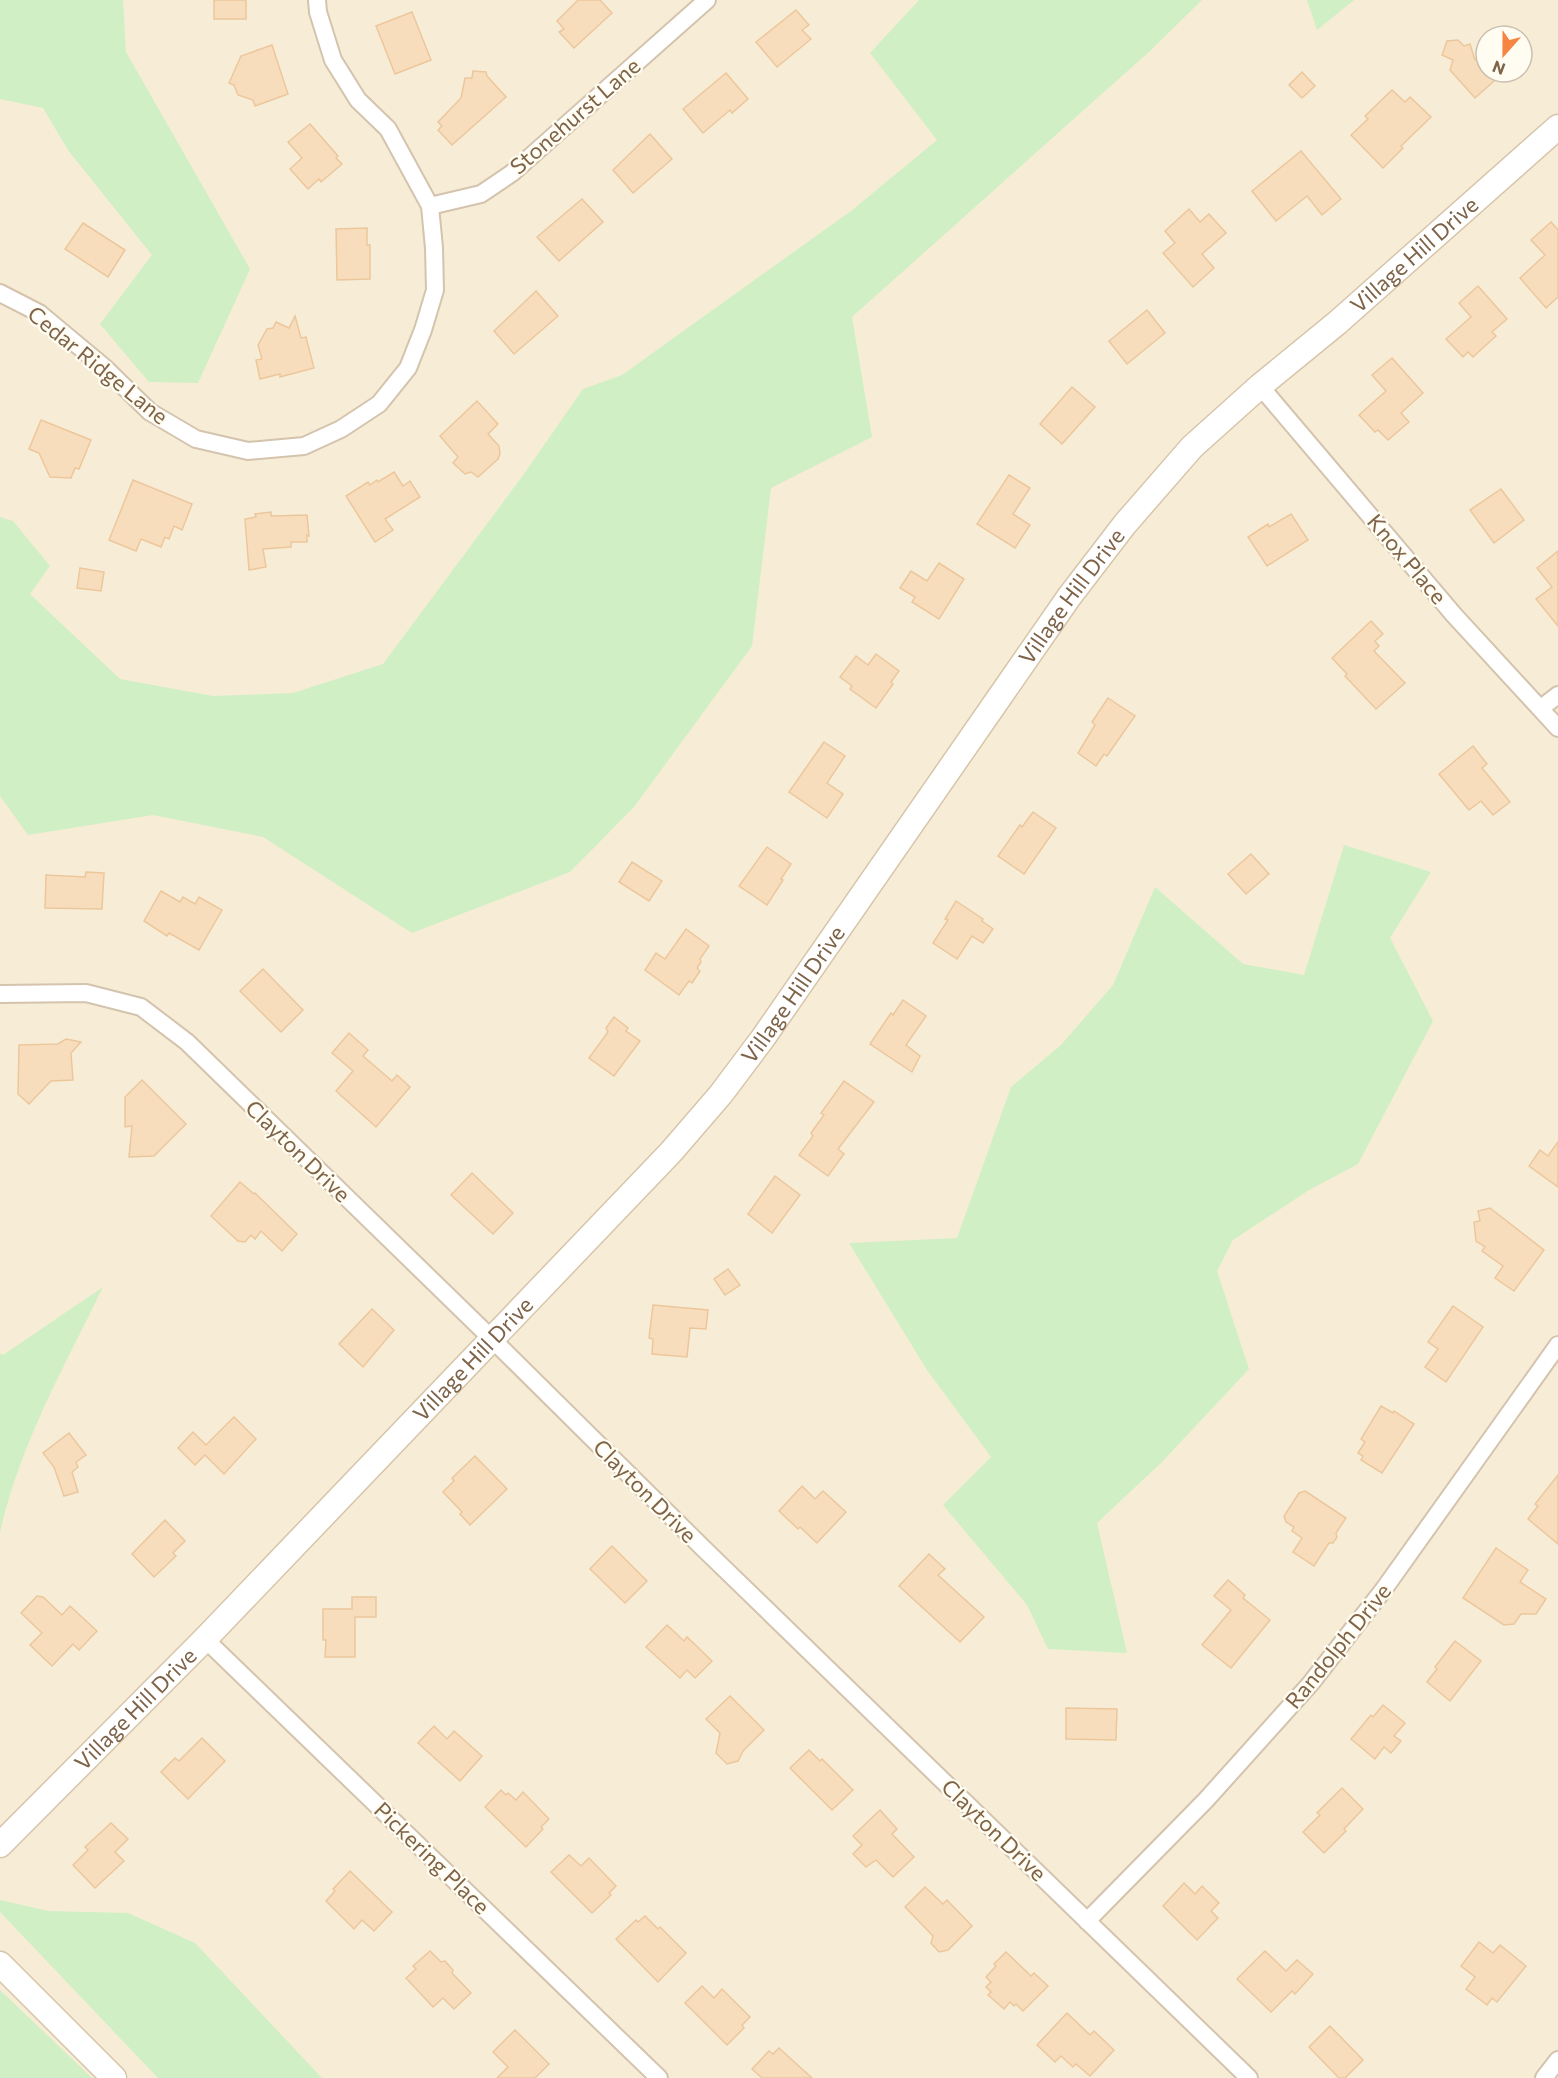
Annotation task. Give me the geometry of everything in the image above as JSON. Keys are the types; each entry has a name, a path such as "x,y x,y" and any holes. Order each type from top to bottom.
{"street":[{"name":"Cedar Ridge Lane","path":"0,293 39,313 105,368 150,412 196,439 248,451 304,446 341,429 379,404 408,368 435,290 430,206 388,129 358,100 333,60 318,12 317,0"},
{"name":"Stonehurst Lane","path":"430,206 481,194 512,173 707,0"},
{"name":"Village Hill Drive","path":"0,1845 204,1639 671,1152 721,1094 763,1038 1069,597 1125,524 1192,447 1260,386 1337,323 1558,127"},
{"name":"Knox Place","path":"1260,386 1454,615 1558,728"},
{"path":"1541,708 1558,695"},
{"name":"Clayton Drive","path":"0,994 86,993 141,1007 188,1042 710,1555 1249,2078"},
{"name":"Randolph Drive","path":"1088,1921 1206,1800 1311,1683 1384,1589 1558,1345"},
{"name":"Pickering Place","path":"204,1639 659,2078"},
{"path":"0,1964 114,2078"},
{"path":"1544,2078 1558,2060"}],"shaded area":[{"path":"0,0 1558,0 1558,2078 48,2078 0,2029"}],"green space":[{"path":"0,0 123,0 126,52 250,269 198,383 149,382 100,324 152,255 68,150 43,108 0,99"},
{"path":"919,0 1202,0 1150,51 852,317 872,437 771,488 752,646 634,807 570,872 412,933 263,837 153,815 28,835 0,796 0,517 13,521 50,566 30,594 120,679 213,696 293,693 383,664 524,474 583,389 622,375 851,211 937,140 870,53"},
{"path":"1307,0 1354,0 1317,30"},
{"path":"1344,845 1431,872 1390,938 1433,1021 1358,1164 1309,1190 1233,1240 1217,1271 1249,1369 1161,1463 1097,1523 1127,1653 1048,1649 1027,1605 943,1505 991,1457 927,1370 849,1243 957,1238 1011,1087 1061,1045 1113,985 1155,887 1243,964 1304,975"},
{"path":"103,1287 58,1377 31,1438 8,1501 0,1533 0,1353 3,1355"},
{"path":"0,1900 48,1911 128,1913 195,1943 322,2078 158,2078 0,1912"},
{"path":"0,1990 92,2078 0,2078"}],"building":[{"path":"214,0 246,0 246,19 214,19"},
{"path":"578,0 600,0 612,13 574,48 559,32 564,29 557,21"},
{"path":"796,10 809,25 802,30 811,39 777,67 756,42"},
{"path":"412,12 431,60 395,74 376,26"},
{"path":"1458,40 1464,46 1470,44 1474,57 1474,84 1491,84 1475,98 1450,70 1453,60 1442,55 1447,41"},
{"path":"272,45 288,94 255,106 253,100 238,95 234,85 229,83 241,56"},
{"path":"473,71 486,72 506,97 452,145 438,130 442,126 438,122 461,98 465,78 472,78"},
{"path":"1302,72 1315,86 1302,98 1289,85"},
{"path":"726,73 748,99 732,113 730,110 703,133 683,109"},
{"path":"1392,90 1405,102 1410,97 1431,117 1401,146 1403,148 1383,168 1351,135 1368,119 1365,116"},
{"path":"310,124 338,156 336,158 342,164 321,182 319,179 308,189 290,169 302,158 288,142"},
{"path":"650,134 672,159 633,193 613,170"},
{"path":"1301,151 1341,199 1322,215 1307,196 1276,221 1252,191"},
{"path":"582,199 603,222 559,261 537,237"},
{"path":"1189,209 1200,222 1209,214 1226,233 1202,254 1214,268 1193,287 1163,253 1175,243 1165,231"},
{"path":"1551,222 1558,230 1558,297 1546,308 1520,278 1545,255 1531,240"},
{"path":"83,223 125,250 108,277 65,249"},
{"path":"367,228 367,245 370,245 370,279 337,280 336,229"},
{"path":"1478,286 1507,319 1492,332 1496,336 1473,357 1468,352 1463,357 1446,339 1471,317 1459,303"},
{"path":"536,291 558,316 514,354 494,331"},
{"path":"1147,310 1165,333 1127,364 1109,341"},
{"path":"295,316 301,338 306,337 314,368 280,377 280,374 260,379 256,360 262,359 258,345 267,329 273,328 276,322 289,328"},
{"path":"1392,358 1423,393 1401,413 1409,422 1388,440 1378,430 1375,432 1359,415 1386,391 1372,375"},
{"path":"1072,387 1095,407 1062,444 1040,424"},
{"path":"477,401 498,424 488,434 499,446 500,454 498,459 478,477 471,472 465,474 453,463 458,457 440,436"},
{"path":"41,420 91,440 79,469 75,468 71,478 50,477 39,453 29,449"},
{"path":"394,472 403,486 410,481 420,497 385,519 393,530 375,542 346,496 368,482 370,485 377,480 378,482"},
{"path":"1009,475 1030,488 1013,514 1030,525 1015,548 977,524"},
{"path":"133,480 192,504 182,530 174,526 169,539 165,537 161,547 141,539 136,551 109,540"},
{"path":"1501,489 1524,520 1494,543 1470,510"},
{"path":"271,512 271,516 307,515 309,536 307,535 307,542 291,542 291,547 263,549 266,567 249,570 245,519 256,517 255,514"},
{"path":"1291,514 1308,540 1267,566 1248,537 1268,524 1269,527"},
{"path":"1558,551 1558,626 1536,599 1552,587 1537,568"},
{"path":"939,563 964,579 939,619 912,602 915,597 900,588 911,571 927,581"},
{"path":"80,568 104,572 101,591 77,588"},
{"path":"1371,621 1383,634 1375,641 1379,646 1374,651 1405,683 1376,709 1345,676 1347,674 1332,658"},
{"path":"876,654 899,671 876,708 850,689 852,686 840,677 856,656 868,665"},
{"path":"1108,698 1135,716 1107,756 1104,754 1096,766 1078,753 1095,725 1092,722"},
{"path":"824,742 845,756 827,783 843,794 827,818 789,792"},
{"path":"1473,746 1487,764 1482,768 1510,802 1493,815 1481,801 1469,810 1439,774"},
{"path":"1033,812 1056,828 1024,874 998,856 1020,825 1022,827"},
{"path":"767,847 791,864 767,905 739,886"},
{"path":"1251,854 1269,874 1246,894 1228,874"},
{"path":"632,862 662,881 649,901 619,882"},
{"path":"86,872 104,873 102,909 45,908 46,875 85,877"},
{"path":"161,891 180,902 183,897 195,904 199,897 222,910 199,950 169,933 167,936 144,921"},
{"path":"956,901 983,919 982,921 993,929 983,943 972,936 957,959 933,943 948,920 945,919"},
{"path":"686,929 709,946 700,959 701,962 697,968 700,971 692,983 689,981 679,995 645,970 656,953 665,959"},
{"path":"263,969 303,1010 281,1032 240,991"},
{"path":"903,1000 926,1016 906,1045 920,1056 912,1072 870,1044 891,1013 893,1015"},
{"path":"614,1017 628,1028 626,1031 640,1041 614,1076 589,1058 608,1032 606,1028"},
{"path":"349,1033 368,1050 363,1056 392,1081 397,1075 410,1087 376,1127 336,1091 353,1071 332,1053"},
{"path":"66,1039 81,1042 71,1053 73,1080 51,1081 29,1104 18,1094 19,1045 58,1044"},
{"path":"142,1080 186,1124 154,1156 129,1157 132,1126 125,1127 125,1097"},
{"path":"844,1081 874,1102 838,1149 844,1154 828,1176 799,1155 813,1136 811,1133 824,1115 821,1113"},
{"path":"1558,1142 1558,1187 1529,1166 1540,1150 1548,1156"},
{"path":"472,1173 513,1213 493,1234 451,1195"},
{"path":"775,1176 800,1195 772,1233 748,1214"},
{"path":"240,1182 255,1193 297,1234 282,1251 261,1231 255,1239 251,1235 245,1242 238,1241 211,1216"},
{"path":"1490,1208 1544,1250 1514,1291 1495,1278 1503,1266 1482,1251 1485,1247 1476,1241 1474,1222 1480,1221 1478,1211"},
{"path":"728,1269 740,1285 725,1295 714,1279"},
{"path":"653,1305 708,1310 706,1329 690,1328 687,1357 652,1354 653,1339 649,1338"},
{"path":"1453,1306 1483,1327 1446,1382 1425,1367 1438,1349 1428,1342"},
{"path":"372,1309 394,1330 363,1367 339,1344"},
{"path":"1381,1406 1393,1413 1394,1411 1414,1424 1382,1473 1361,1460 1363,1456 1358,1453 1365,1442 1361,1439"},
{"path":"234,1417 256,1439 224,1474 205,1455 195,1465 178,1448 193,1432 206,1445"},
{"path":"69,1433 86,1455 76,1462 78,1467 72,1472 78,1492 64,1496 54,1467 43,1453"},
{"path":"475,1456 507,1489 470,1525 460,1514 462,1512 443,1492 454,1481 452,1478"},
{"path":"1558,1475 1558,1544 1528,1519 1538,1506 1535,1504"},
{"path":"802,1486 815,1499 823,1491 846,1512 817,1543 779,1511"},
{"path":"1305,1491 1346,1518 1336,1533 1337,1537 1333,1543 1329,1543 1314,1566 1293,1552 1302,1538 1292,1531 1294,1527 1286,1522 1284,1516 1299,1493"},
{"path":"165,1520 185,1541 173,1553 176,1556 154,1577 132,1554"},
{"path":"612,1546 647,1581 625,1603 590,1569"},
{"path":"1496,1548 1528,1570 1520,1582 1546,1599 1536,1614 1521,1614 1514,1624 1504,1625 1463,1598"},
{"path":"929,1554 945,1569 938,1575 984,1617 960,1642 899,1586"},
{"path":"1228,1580 1245,1595 1243,1598 1270,1620 1231,1668 1202,1645 1231,1610 1214,1596"},
{"path":"37,1596 43,1597 62,1615 70,1606 97,1631 79,1650 73,1644 52,1666 30,1645 42,1633 21,1613"},
{"path":"352,1597 376,1597 376,1617 355,1617 355,1657 325,1657 323,1609 352,1609"},
{"path":"667,1625 684,1641 687,1637 712,1661 695,1678 687,1670 680,1678 646,1647"},
{"path":"1455,1641 1481,1661 1450,1701 1427,1682 1437,1669 1435,1667"},
{"path":"730,1696 764,1730 743,1751 738,1761 727,1764 716,1753 720,1733 706,1719"},
{"path":"1383,1705 1405,1723 1394,1736 1401,1741 1391,1753 1384,1747 1375,1759 1351,1739 1371,1715 1373,1717"},
{"path":"1066,1708 1117,1709 1116,1740 1066,1739"},
{"path":"434,1726 447,1739 454,1731 482,1756 460,1781 418,1743"},
{"path":"202,1738 225,1761 188,1799 161,1772 175,1758 179,1761"},
{"path":"809,1750 820,1761 822,1759 853,1790 832,1810 790,1768"},
{"path":"1342,1788 1363,1809 1344,1829 1346,1831 1324,1853 1303,1832 1320,1815 1317,1813"},
{"path":"501,1790 516,1800 523,1792 549,1819 526,1847 485,1807"},
{"path":"880,1810 897,1829 892,1834 914,1857 893,1877 876,1860 866,1867 853,1854 862,1845 853,1836"},
{"path":"111,1823 128,1839 115,1852 124,1861 95,1888 73,1865 88,1850 85,1847"},
{"path":"569,1855 581,1866 589,1858 616,1886 609,1893 611,1895 592,1913 551,1872"},
{"path":"350,1871 392,1912 374,1931 362,1920 354,1929 326,1901 335,1891 333,1889"},
{"path":"1184,1883 1195,1894 1202,1886 1219,1903 1211,1911 1218,1918 1197,1940 1163,1906"},
{"path":"925,1887 943,1904 947,1900 972,1926 948,1950 939,1952 931,1943 933,1936 905,1907"},
{"path":"645,1916 658,1929 660,1927 686,1953 658,1982 616,1939 636,1920 638,1922"},
{"path":"1479,1942 1493,1953 1500,1945 1526,1966 1497,2002 1492,1998 1487,2005 1466,1989 1475,1977 1461,1966"},
{"path":"430,1951 441,1962 445,1961 453,1970 452,1973 471,1993 454,2009 443,1998 433,2007 406,1978 416,1969 413,1966"},
{"path":"1265,1951 1286,1971 1297,1960 1313,1974 1295,1994 1292,1991 1271,2012 1237,1979"},
{"path":"1006,1952 1031,1976 1034,1973 1048,1986 1023,2011 1010,2002 1004,2009 988,1995 991,1992 986,1987 991,1982 986,1977 996,1966 994,1964"},
{"path":"702,1986 714,1998 722,1989 750,2017 742,2025 744,2028 727,2045 685,2003"},
{"path":"1067,2013 1090,2035 1094,2031 1114,2050 1090,2076 1076,2064 1073,2067 1061,2056 1055,2062 1037,2045"},
{"path":"1330,2026 1363,2060 1345,2078 1339,2078 1309,2047"},
{"path":"515,2030 549,2064 535,2078 497,2078 508,2067 493,2052"},
{"path":"779,2048 812,2078 762,2078 752,2069 769,2051 773,2054"}]}
